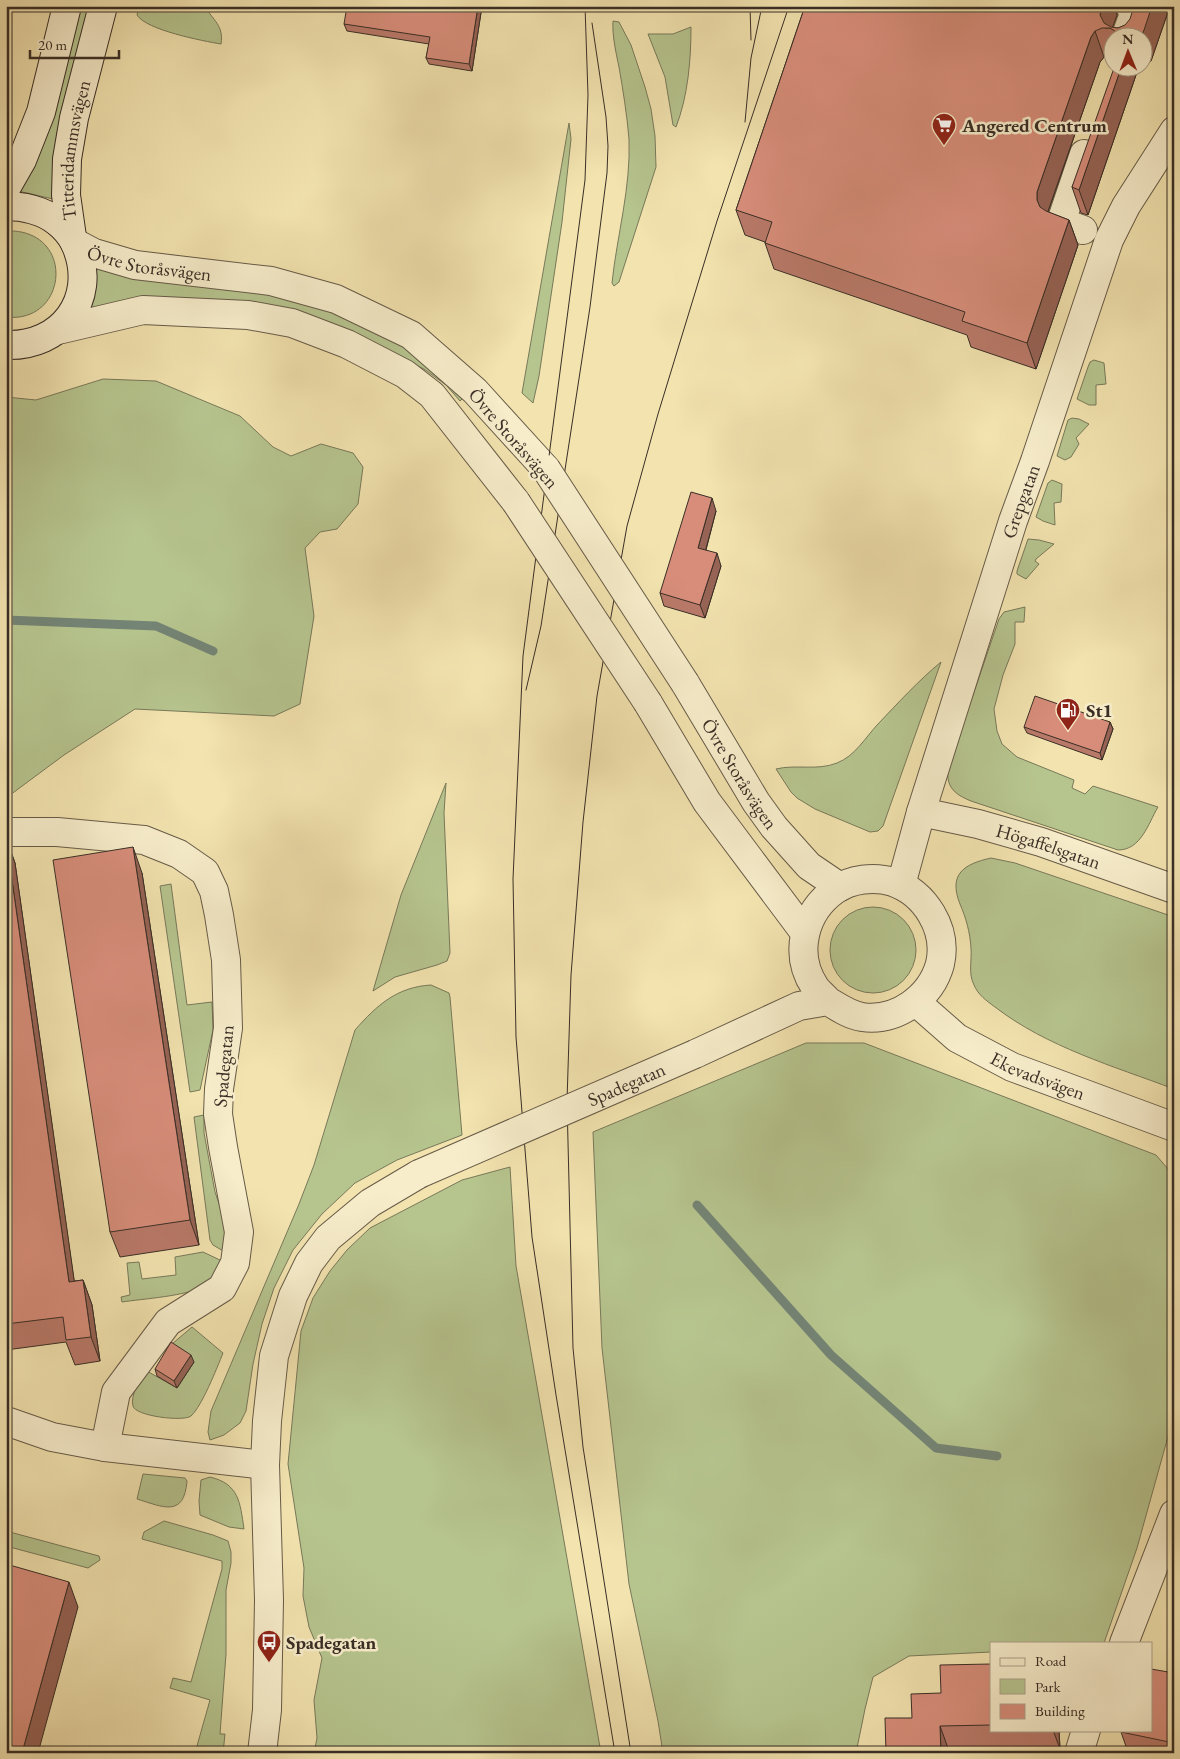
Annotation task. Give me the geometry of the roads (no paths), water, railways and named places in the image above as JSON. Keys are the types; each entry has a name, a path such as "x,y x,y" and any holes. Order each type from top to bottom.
{"street":[{"name":"Titteridammsvägen","path":"6,188 22,160 41,112 67,6"},
{"name":"Titteridammsvägen","path":"58,330 71,316 80,299 84,280 82,260 74,240 66,195 67,159 74,118 103,6"},
{"path":"1129,28 1134,14 1130,6"},
{"path":"1083,230 1061,222 1092,131"},
{"name":"Grepgatan","path":"901,885 921,812 1013,520 1038,452 1109,240 1126,206 1174,131"},
{"path":"6,207 30,208 46,214 61,224 74,240"},
{"name":"Övre Storåsvägen","path":"74,240 94,253 135,265 271,281 336,299 411,335 475,391 546,470 685,683 756,802 774,827 808,866 840,887"},
{"name":"Övre Storåsvägen","path":"58,330 143,310 248,315 292,323 346,344 405,374 432,396 516,502 648,702 707,802 805,933"},
{"path":"6,346 21,346 41,341 58,330"},
{"name":"Högaffelsgatan","path":"921,812 978,824 1041,842 1174,889"},
{"name":"Spadegatan","path":"6,832 57,832 123,837 144,840 180,854 205,872 214,891 222,933 226,960 228,1028 219,1089 218,1114 239,1232 235,1263 222,1288 168,1322 116,1392 105,1447"},
{"path":"886,880 901,885 920,898 925,904 934,917 941,939 940,963 931,984 916,1002 899,1012 881,1017 862,1016 844,1011 828,1001 815,987 806,970 803,952 805,933 810,919 817,906 827,895 854,881 886,880"},
{"name":"Spadegatan","path":"262,1753 267,1710 269,1609 265,1465 267,1421 274,1356 293,1296 309,1264 328,1238 370,1203 419,1174 695,1054 799,1006 828,1001"},
{"name":"Ekevadsvägen","path":"916,1002 957,1038 1012,1067 1174,1126"},
{"path":"6,1421 52,1437 105,1447 265,1465"},
{"path":"1124,1642 1174,1514"},
{"path":"1079,1753 1085,1732"}],"waterway":[{"path":"6,620 156,626 213,651"},
{"path":"697,1205 831,1355 936,1448 997,1456"}],"tram line":[{"path":"585,6 588,95 585,180 523,656 513,879 516,1037 532,1237 615,1753"},
{"path":"750,6 751,40"},
{"path":"745,122 751,58 762,6"},
{"path":"631,1753 583,1447 573,1348 567,1101 571,975 583,822 597,696 627,526 658,414 717,221 789,6"},
{"path":"526,690 541,626 590,307 607,173 606,117 592,23"}],"place":[{"name":"Angered Centrum","path":"944,146"},
{"name":"St1","path":"1068,731"},
{"name":"Spadegatan","path":"269,1663"}]}
